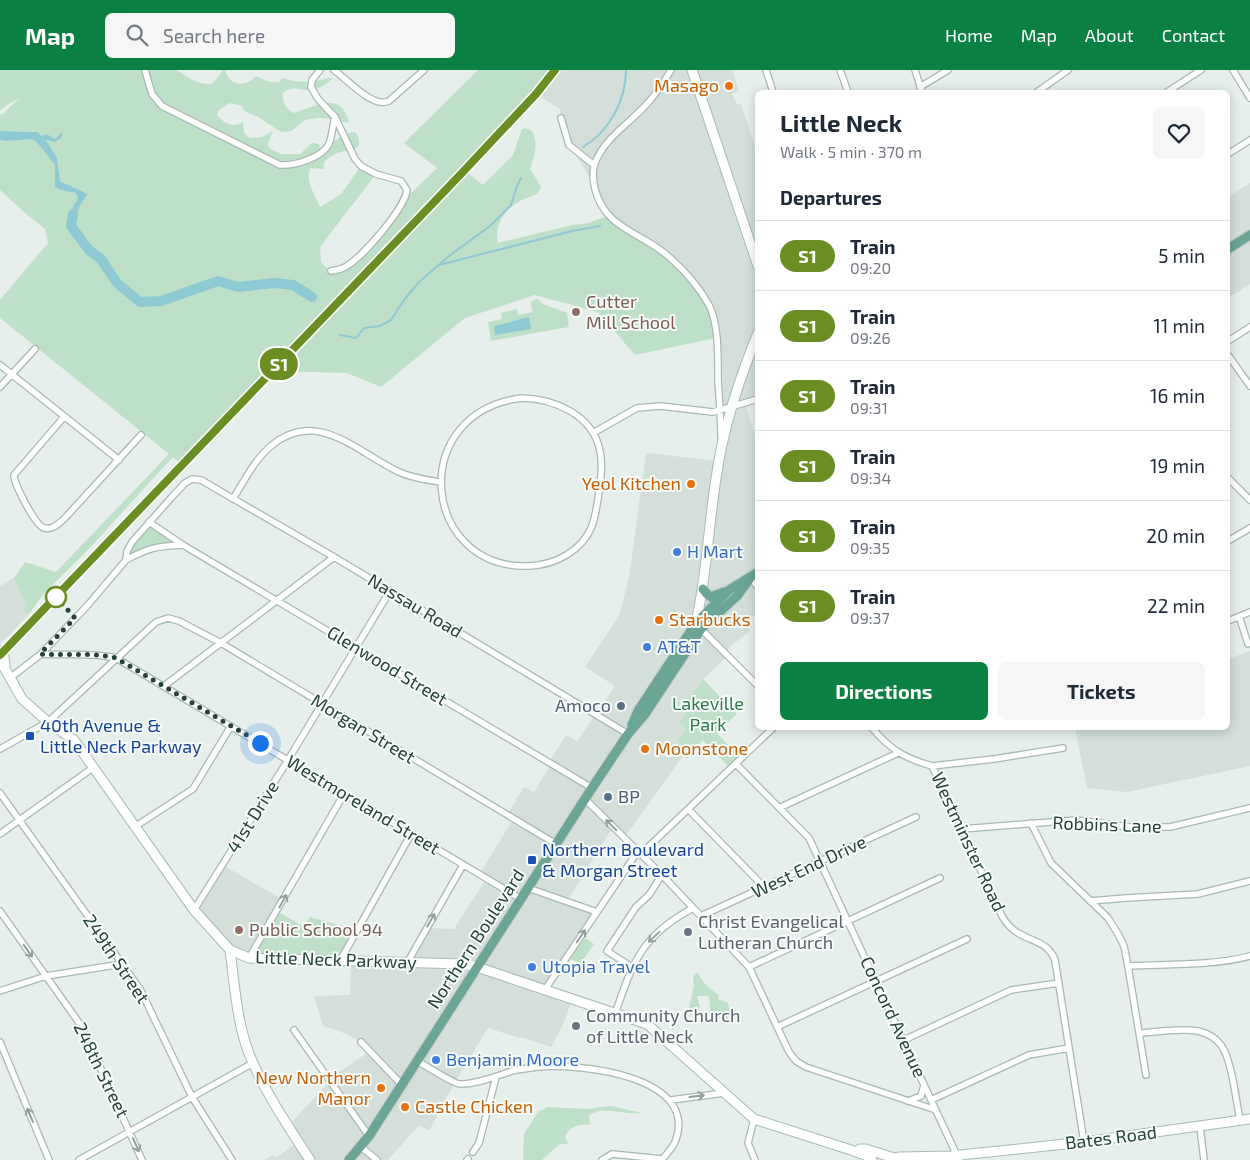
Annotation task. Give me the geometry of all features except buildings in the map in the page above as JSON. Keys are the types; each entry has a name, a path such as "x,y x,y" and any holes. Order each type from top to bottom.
{"main road":[{"path":"1230,248 1250,235"},
{"name":"Northern Boulevard","path":"349,1160 369,1136 628,734 638,711 698,626 729,590 754,575"},
{"name":"Northern Boulevard","path":"698,626 737,596 754,575"},
{"path":"703,589 713,597 729,590"}],"street":[{"path":"145,70 152,94 162,106 280,165 297,164 325,148 328,144 335,117"},
{"path":"320,70 312,80 311,87 335,117 355,159 361,166 376,174 400,181 405,185 407,193 389,224 360,254 343,268 331,271"},
{"path":"334,70 373,101 384,104 390,101 424,70"},
{"path":"671,70 658,92 608,141 594,165 593,184 597,198 610,218 669,256 690,279 711,310 717,348 721,446"},
{"path":"692,70 755,257"},
{"path":"766,70 772,90"},
{"path":"840,70 847,90"},
{"path":"915,70 921,90 948,70"},
{"path":"1040,90 1068,70"},
{"path":"1170,90 1201,70"},
{"path":"1233,70 1250,98"},
{"path":"561,118 569,145 594,165"},
{"path":"1230,153 1250,140"},
{"path":"1230,340 1250,327"},
{"path":"755,341 731,408 721,446 698,626 755,683"},
{"path":"0,387 35,349"},
{"path":"1230,358 1250,386"},
{"path":"0,365 119,460"},
{"path":"522,398 550,402 571,412 583,421 593,433 600,452 602,468 592,527 578,548 542,565 518,566 494,561 474,549 450,522 444,507 440,482 443,462 451,443 476,414 494,404 522,398"},
{"path":"593,433 637,408 660,406 713,412 755,400"},
{"path":"64,417 15,472 14,478 39,526 46,528 54,527 64,519 141,435"},
{"path":"233,499 261,456 270,446 290,435 307,431 323,432 340,437 400,472 440,482"},
{"name":"Nassau Road","path":"149,522 185,482 192,478 201,480 334,557 628,734"},
{"path":"1230,480 1250,500"},
{"path":"126,560 132,542 149,522"},
{"name":"Glenwood Street","path":"149,522 183,545 592,788"},
{"path":"1230,539 1250,528"},
{"path":"10,678 40,654 86,607 126,560 154,547 183,545"},
{"path":"164,686 334,557"},
{"name":"41st Drive","path":"194,910 288,760 390,591"},
{"path":"1230,620 1250,612"},
{"path":"1238,616 1248,644"},
{"name":"Morgan Street","path":"116,658 156,622 168,618 179,621 221,643 556,844"},
{"name":"Little Neck Parkway","path":"0,651 4,657 6,669"},
{"name":"Westmoreland Street","path":"40,654 64,656 95,654 116,658 521,899"},
{"path":"0,749 48,722 116,658"},
{"name":"Little Neck Parkway","path":"0,660 22,699 48,722 74,740 194,910 230,950 249,958 464,964 477,967 647,1024 754,1119 852,1150 872,1160"},
{"path":"136,826 193,789 231,726"},
{"path":"544,991 596,912 640,852 689,810 771,730"},
{"name":"Westminster Road","path":"874,730 882,740 898,753 914,761 932,766 1002,916 1016,932 1042,943 1048,948 1055,960 1084,1142"},
{"path":"932,766 994,759 1063,748"},
{"path":"781,808 898,753"},
{"name":"Concord Avenue","path":"736,764 808,837 821,861 958,1158"},
{"path":"0,834 94,767"},
{"name":"249th Street","path":"0,793 140,989 192,1097 232,1160"},
{"path":"249,958 344,794"},
{"path":"585,799 640,852 750,967 789,1052 800,1064 936,1110"},
{"name":"Robbins Lane","path":"962,829 1076,820 1152,828 1189,823 1250,808"},
{"path":"689,810 765,888"},
{"name":"West End Drive","path":"701,916 916,817"},
{"path":"1031,824 1051,863 1112,923 1124,946 1146,1076"},
{"path":"340,961 411,834"},
{"path":"407,963 463,865"},
{"path":"632,967 607,951 636,907 649,896 662,875"},
{"path":"750,967 940,878"},
{"path":"1090,902 1198,894 1250,881"},
{"path":"528,888 596,912"},
{"path":"615,1014 638,955 651,939 674,920 693,908"},
{"name":"248th Street","path":"0,911 82,1027 142,1160"},
{"path":"777,1027 967,939"},
{"path":"230,950 242,1028 253,1063 286,1123 310,1160"},
{"path":"1128,966 1213,962 1236,960 1250,956"},
{"path":"0,991 46,976 122,964"},
{"path":"904,1040 1011,990 1059,983"},
{"path":"294,1030 369,1136"},
{"path":"1139,1033 1196,1031 1206,1034 1217,1041 1224,1049 1228,1061 1240,1120"},
{"path":"0,1042 49,1160"},
{"path":"361,1042 402,1085"},
{"path":"931,1100 1029,1054 1069,1048"},
{"path":"417,1061 459,1084 496,1078 514,1071 558,1066 608,1072 630,1078 654,1088 671,1100 677,1116 677,1134 670,1149 662,1159 612,1154 602,1160"},
{"path":"79,1160 253,1063"},
{"path":"473,1152 479,1142 496,1078"},
{"path":"908,1101 921,1096 924,1085"},
{"path":"671,1100 724,1093"},
{"path":"754,1119 748,1143 756,1160"},
{"name":"Bates Road","path":"852,1150 866,1149 892,1159 905,1156 909,1159 958,1158 1250,1119"},
{"path":"1200,1127 1204,1160"},
{"path":"361,1147 377,1160"}],"shaded area":[{"path":"555,70 732,70 739,91 732,94 737,105 741,104 755,147 755,400 745,404 755,436 755,615 746,622 750,631 723,652 727,657 703,679 691,696 689,695 689,708 678,723 686,728 677,741 687,750 624,838 613,827 567,901 596,912 544,991 572,1000 563,1025 551,1047 488,1028 455,1082 429,1131 419,1125 388,1160 264,1160 273,1155 276,1158 298,1142 288,1126 330,1081 329,1079 370,1051 360,1041 323,1026 314,996 350,995 351,961 407,963 427,928 454,929 486,879 479,875 513,819 507,815 524,787 534,792 551,764 549,762 566,735 577,741 615,686 585,667 619,616 629,577 646,453 719,461 721,446 717,344 711,310 610,218 573,149 561,118 560,109 536,94"},
{"path":"1250,183 1250,284 1230,297 1230,196"},
{"path":"14,578 26,606 23,610 29,614 0,644 0,586"},
{"path":"1250,651 1250,766 1127,792 1087,788 1075,730 1230,730 1230,658"},
{"name":"Public School 94","path":"223,865 283,900 249,958 230,950 194,910"}],"green space":[{"path":"0,70 176,70 202,84 212,84 223,70 225,70 230,79 238,84 252,80 256,76 276,82 279,82 282,78 312,82 333,78 314,90 292,89 286,91 283,93 284,102 294,113 319,104 334,103 346,113 349,123 317,118 305,120 291,131 281,132 258,117 244,111 242,106 230,103 219,110 217,115 223,121 232,125 243,122 244,133 250,138 262,137 273,131 268,144 269,148 281,154 300,154 312,143 319,144 320,149 346,134 355,132 359,141 358,147 340,152 328,158 324,162 324,169 311,168 309,172 309,182 320,207 341,194 361,166 376,174 320,247 321,262 330,271 335,270 360,254 403,201 437,168 404,143 478,70 550,70 533,91 304,334 179,463 173,457 84,554 44,593 29,614 22,610 26,606 14,578 25,562 56,572 169,454 0,318 0,300 48,243 45,229 0,190 0,140 32,139 42,148 55,165 55,178 60,190 76,193 78,199 72,224 88,194 60,181 57,158 46,140 55,142 62,133 55,139 47,134 41,136 38,132 0,131 0,115 20,97 0,110"},
{"path":"525,128 532,131 534,136 535,150 530,169 541,187 536,194 516,203 502,217 498,229 498,243 572,225 588,223 608,216 669,256 708,305 716,338 635,355 598,312 535,295 465,318 381,387 347,373 273,371 464,170 483,185 513,155 522,129"},
{"path":"538,299 543,304 567,313 569,327 491,341 488,322 502,319 501,313 517,309 518,315 533,312 531,304"},
{"path":"149,522 183,545 164,545 126,560 127,551"},
{"name":"Lakeville Park","path":"703,679 737,714 717,733 741,759 731,769 703,740 691,753 677,741 686,729 678,723 689,708 689,694 691,695"},
{"path":"277,911 299,924 304,925 310,917 357,930 340,961 249,958"},
{"path":"585,938 594,944 581,963 570,959"},
{"path":"697,973 707,986 719,995 718,999 728,1003 730,1013 728,1018 712,1018 708,996 697,996 700,1008 699,1013 692,1014 688,1012 694,986 693,979"},
{"path":"611,1106 642,1113 600,1111 594,1113 589,1116 590,1125 578,1125 569,1130 565,1137 568,1144 560,1144 542,1160 523,1160 524,1134 538,1112 547,1107 586,1109"}],"water":[{"path":"0,131 38,132 41,136 47,134 55,139 63,131 61,138 55,142 46,140 57,158 60,181 88,194 71,226 73,206 78,199 76,193 60,190 55,187 55,165 36,142 32,139 0,140"},
{"path":"529,317 531,329 495,335 494,326"}],"waterway":[{"path":"583,147 601,133 614,114 623,93 626,70"},
{"path":"340,335 356,338 364,328 380,326 391,320 419,282 449,256 490,226 511,205 521,178"},
{"path":"73,214 71,226 89,250 101,259 117,283 140,302 161,301 218,281 238,287 274,283 293,285 312,297"},
{"path":"439,265 572,231 600,226"}],"railway":[{"path":"0,655 460,175 536,94 555,70"}],"train":[{"name":"S1","path":"0,655 460,175 536,94 555,70"}],"place":[{"name":"Masago","path":"729,86"},
{"name":"Cutter Mill School","path":"576,312"},
{"name":"Yeol Kitchen","path":"691,484"},
{"name":"H Mart","path":"677,552"},
{"name":"Starbucks","path":"659,620"},
{"name":"AT&T","path":"647,647"},
{"name":"Amoco","path":"621,706"},
{"name":"40th Avenue & Little Neck Parkway","path":"30,736"},
{"name":"Moonstone","path":"645,749"},
{"name":"BP","path":"608,797"},
{"name":"Northern Boulevard & Morgan Street","path":"532,860"},
{"name":"Public School 94","path":"239,930"},
{"name":"Christ Evangelical Lutheran Church","path":"688,932"},
{"name":"Utopia Travel","path":"532,967"},
{"name":"Community Church of Little Neck","path":"576,1026"},
{"name":"Benjamin Moore","path":"436,1060"},
{"name":"New Northern Manor","path":"381,1088"},
{"name":"Castle Chicken","path":"405,1107"}],"route":[{"path":"56,597 75,618 40,654 64,656 102,654 116,658 260,743"}]}
